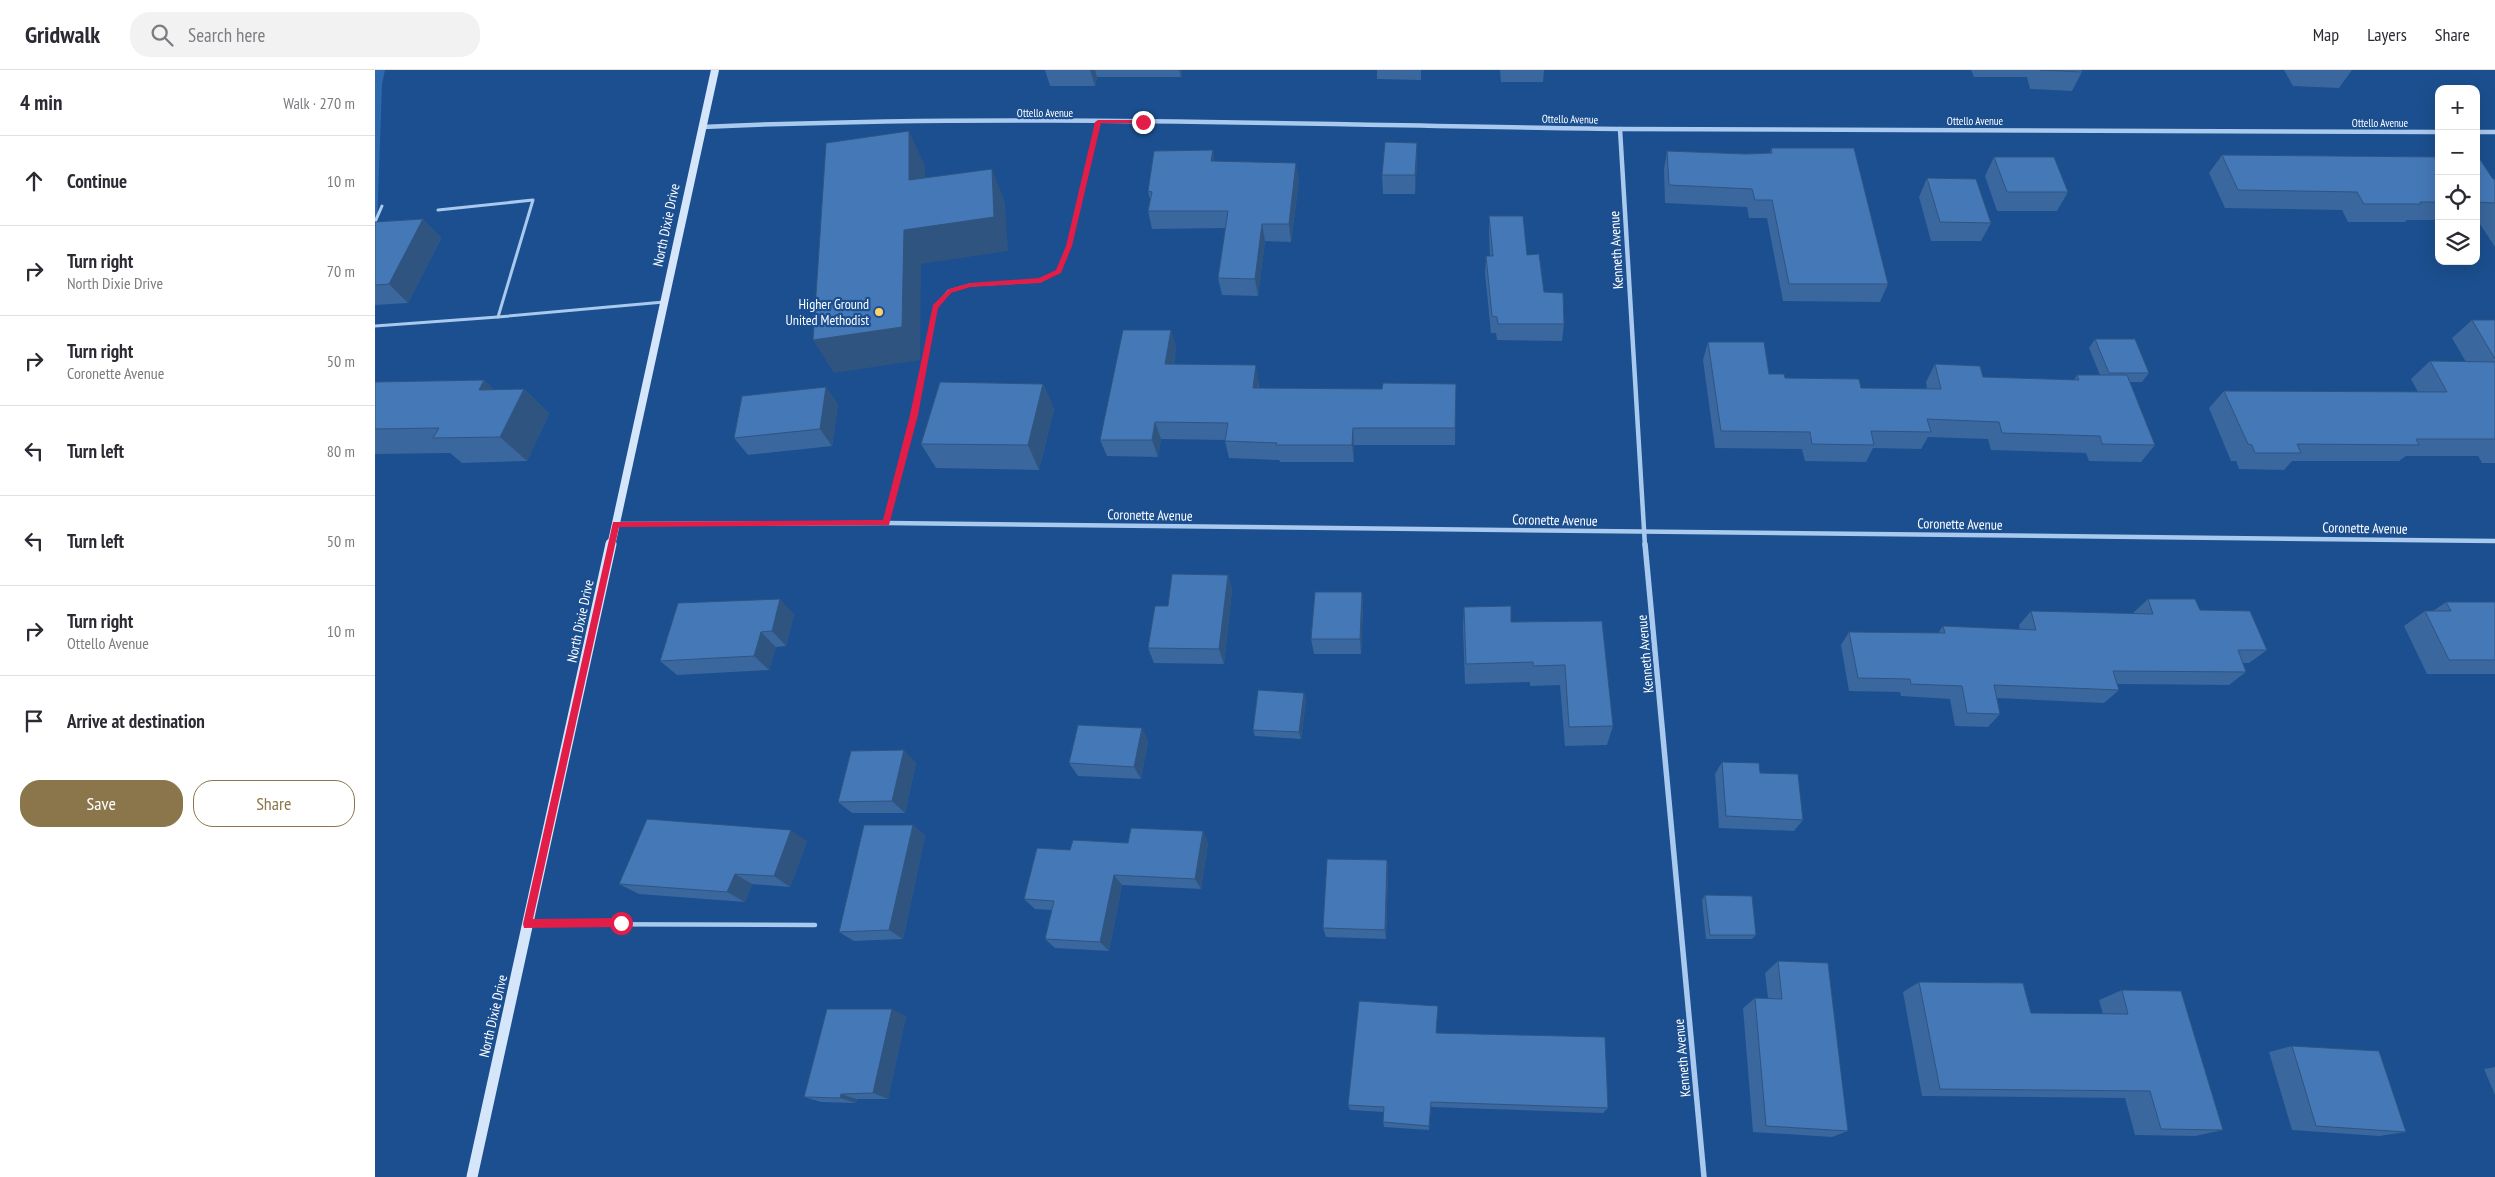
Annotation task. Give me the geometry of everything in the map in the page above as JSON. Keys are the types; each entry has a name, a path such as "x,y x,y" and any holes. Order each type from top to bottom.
{"main road":[{"name":"North Dixie Drive","path":"472,1177 715,70"}],"street":[{"name":"Ottello Avenue","path":"702,127 813,122 1098,122 1620,129 2435,132"},
{"name":"Kenneth Avenue","path":"1620,129 1644,532 1705,1177"},
{"path":"2480,132 2495,132"},
{"name":"Coronette Avenue","path":"616,524 887,523 2495,541"}],"lane":[{"path":"887,523 914,415 935,307 949,291 970,285 1040,281 1059,271 1069,246 1098,122"},
{"path":"438,210 533,200 498,317"},
{"path":"375,222 382,206"},
{"path":"375,326 664,302"},
{"path":"528,924 815,925"}],"shaded area":[{"path":"375,70 385,70 382,84 377,227 375,229"}],"building":[{"path":"2040,70 2082,70 2082,72"},
{"path":"909,131 909,180 992,169 994,217 904,230 902,327 813,340 826,143"},
{"path":"1385,142 1417,143 1415,175 1382,175"},
{"path":"1771,148 1854,148 1888,284 1789,284 1772,200 1755,200 1752,189 1669,185 1667,151 1746,154 1772,153"},
{"path":"1213,150 1211,161 1296,163 1289,224 1262,224 1255,279 1218,278 1228,211 1148,211 1152,192 1148,191 1154,151"},
{"path":"2222,155 2435,157 2435,202 2420,202 2421,204 2364,204 2357,192 2238,190"},
{"path":"1994,157 2054,157 2068,192 2007,192"},
{"path":"2480,160 2493,179 2495,179 2495,203 2480,202"},
{"path":"1927,178 1976,179 1991,223 1940,222"},
{"path":"1489,216 1523,216 1527,255 1539,254 1544,292 1563,293 1564,324 1498,324 1497,317 1492,316 1486,256 1493,256"},
{"path":"423,219 389,284 375,285 375,222"},
{"path":"2472,320 2495,320 2495,359"},
{"path":"1123,330 1171,330 1165,364 1256,365 1253,388 1382,389 1383,383 1456,384 1455,428 1353,428 1352,445 1276,445 1277,443 1225,441 1228,423 1155,422 1152,440 1100,440"},
{"path":"2095,339 2135,339 2149,373 2109,373"},
{"path":"1708,342 1764,342 1769,374 1784,374 1785,378 1859,379 1861,388 1941,389 1935,364 1980,366 1983,377 2079,380 2077,375 2127,375 2155,445 2102,444 2100,436 2002,433 1999,422 1927,419 1931,432 1871,431 1874,445 1812,444 1810,432 1721,431"},
{"path":"2430,361 2495,362 2495,439 2416,439 2419,445 2297,444 2301,453 2255,453 2252,445 2248,444 2224,391 2447,392"},
{"path":"484,380 479,390 524,389 500,437 433,438 439,428 375,429 375,382"},
{"path":"940,382 1043,384 1028,445 921,444"},
{"path":"826,387 820,429 734,438 742,396"},
{"path":"1172,574 1228,575 1219,649 1148,648 1155,606 1168,606"},
{"path":"1315,592 1362,592 1360,639 1311,639"},
{"path":"780,599 772,631 761,632 754,656 660,661 678,603"},
{"path":"2148,599 2195,599 2200,610 2250,611 2267,650 2238,650 2246,672 2113,671 2119,690 1994,685 2000,714 1967,713 1962,686 1911,684 1910,679 1858,678 1849,632 1945,633 1943,626 2036,630 2031,611 2153,614"},
{"path":"2446,602 2495,602 2495,660 2449,660 2425,611 2451,611"},
{"path":"1511,606 1511,622 1602,621 1613,726 1569,727 1565,665 1533,666 1533,662 1466,664 1464,607"},
{"path":"1258,690 1304,693 1299,732 1253,730"},
{"path":"1078,725 1142,728 1134,767 1069,763"},
{"path":"904,750 892,801 838,802 851,751"},
{"path":"1722,762 1759,763 1760,773 1798,774 1803,820 1726,816"},
{"path":"647,819 791,830 774,876 735,874 727,892 619,884"},
{"path":"864,825 913,825 889,930 839,932"},
{"path":"1131,828 1203,831 1195,879 1114,875 1100,942 1045,939 1054,901 1024,899 1037,848 1070,850 1073,840 1128,843"},
{"path":"1327,859 1387,860 1385,930 1323,928"},
{"path":"1705,895 1752,896 1756,935 1710,935"},
{"path":"1778,961 1828,963 1848,1131 1766,1126 1755,998 1782,999"},
{"path":"1919,982 2023,983 2031,1013 2128,1014 2122,990 2181,991 2223,1130 2161,1129 2150,1091 1940,1089"},
{"path":"1359,1001 1438,1006 1436,1033 1605,1037 1608,1108 1431,1102 1429,1126 1383,1122 1384,1107 1348,1105"},
{"path":"827,1009 892,1009 873,1093 841,1094 840,1098 804,1097"},
{"path":"2292,1046 2379,1051 2406,1132 2316,1126"}],"place":[{"name":"Higher Ground United Methodist","path":"879,312"}],"route":[{"path":"621,923 528,924 616,524 887,523 914,415 935,307 949,291 970,285 1040,281 1059,271 1069,246 1098,122 1143,122"}]}
